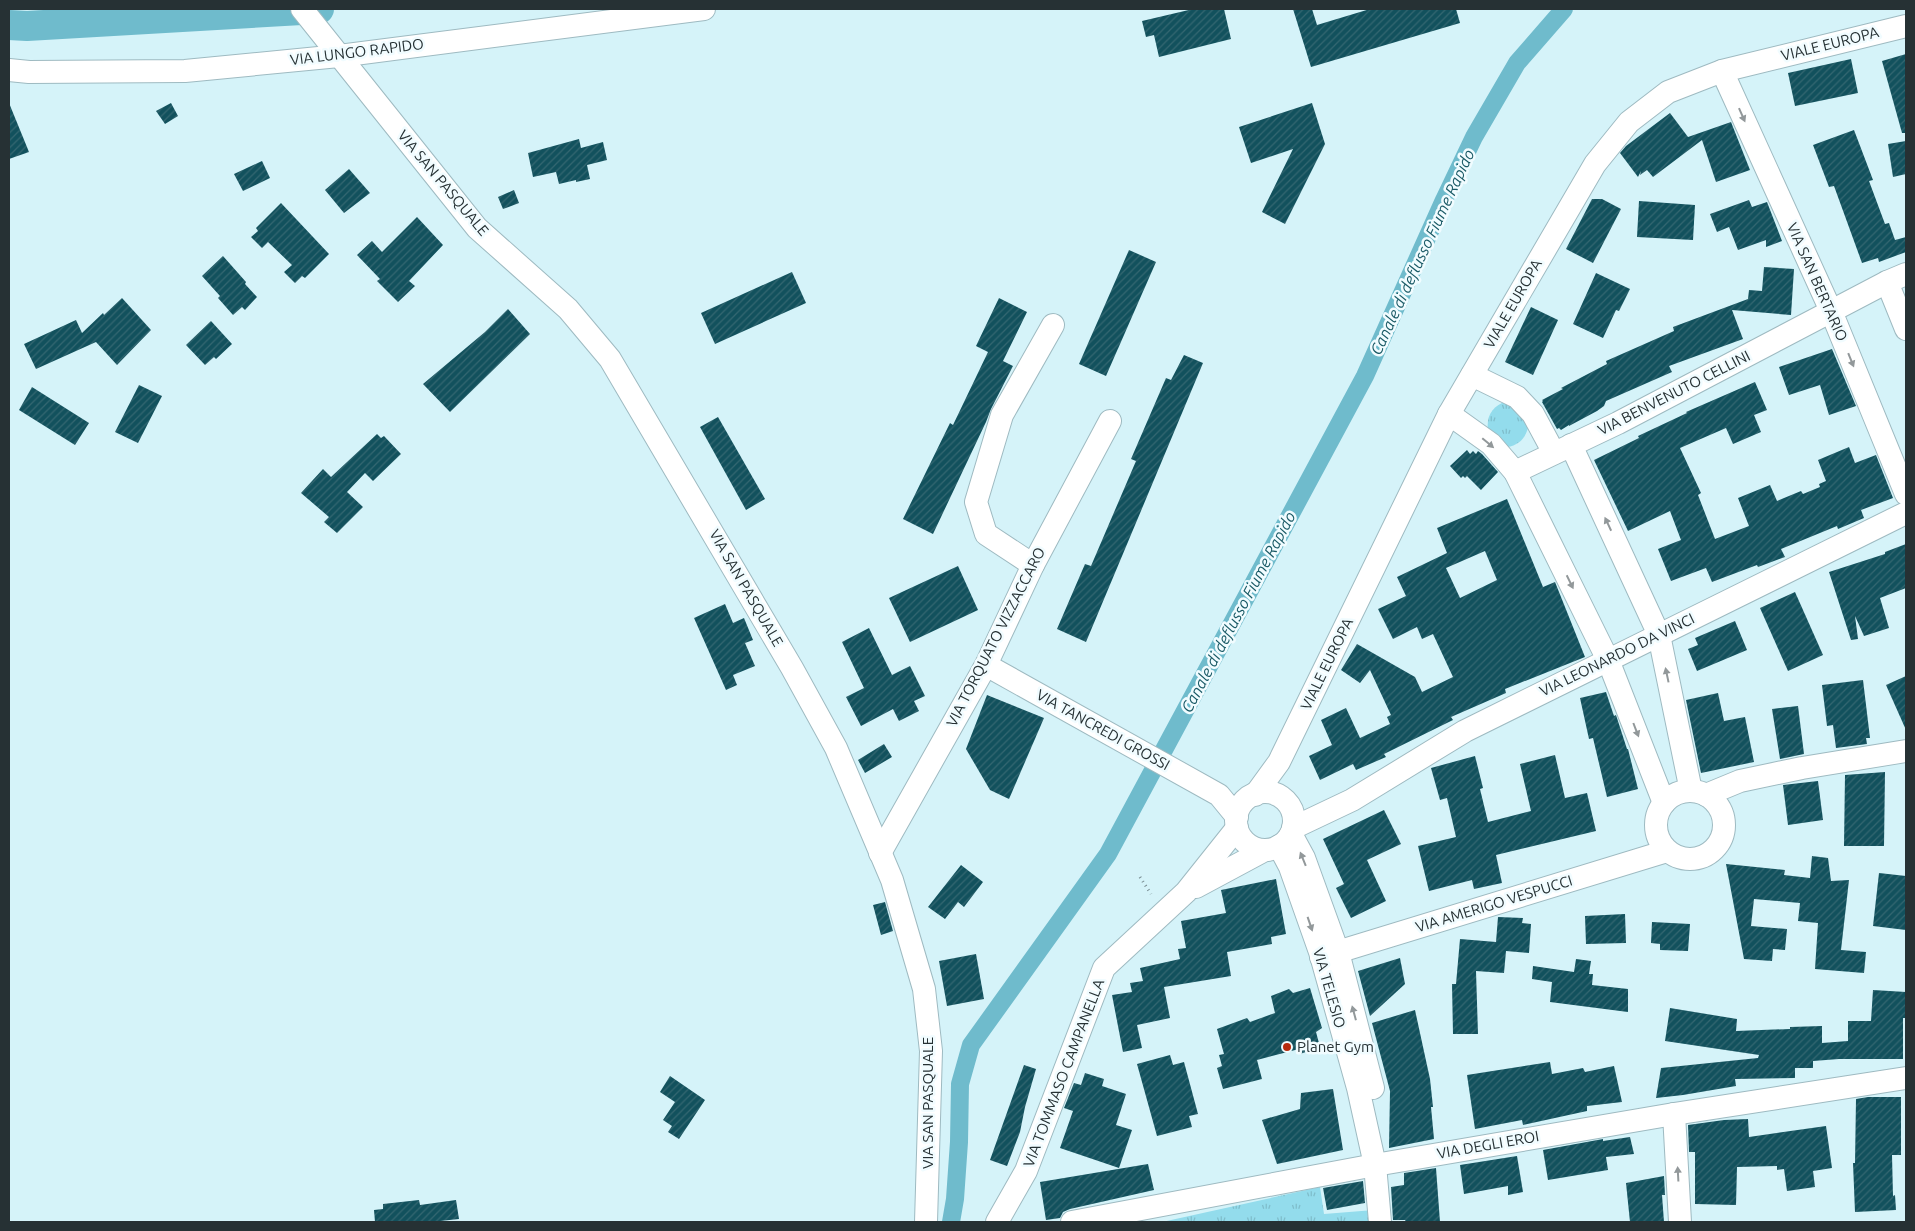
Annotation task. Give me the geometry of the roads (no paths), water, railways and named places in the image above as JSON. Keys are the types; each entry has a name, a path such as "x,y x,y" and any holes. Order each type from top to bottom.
{"street":[{"name":"VIA SAN PASQUALE","path":"302,9 477,228 568,309 610,359 792,668 836,748 892,880 924,989 931,1050 926,1222"},
{"name":"VIA LUNGO RAPIDO","path":"9,70 30,72 185,71 335,51 704,9"},
{"name":"VIALE EUROPA","path":"1256,806 1449,414 1595,164 1629,122 1668,92 1722,71 1906,26"},
{"name":"VIA SAN BERTARIO","path":"1722,71 1830,311 1906,494"},
{"name":"VIA BENVENUTO CELLINI","path":"1515,472 1618,423 1830,311 1897,278"},
{"path":"1897,278 1906,329"},
{"path":"1033,566 986,534 976,502 1002,416 1053,325"},
{"path":"1472,375 1517,397 1563,449 1659,635 1698,793 1714,801 1724,820 1721,840 1711,852 1697,859 1686,860 1676,857 1667,851 1660,843 1656,833 1656,822 1658,812 1664,803 1676,794 1698,793 1740,781 1802,768 1906,751"},
{"path":"1449,414 1490,444 1515,472 1608,660 1664,803"},
{"name":"VIA TORQUATO VIZZACCARO","path":"880,853 986,665 1033,566 1110,420"},
{"name":"VIA LEONARDO DA VINCI","path":"1282,840 1464,731 1906,513"},
{"name":"VIA TANCREDI GROSSI","path":"986,665 1219,795 1256,806"},
{"path":"1282,840 1256,849 1247,844 1241,837 1256,806 1317,811 1334,810"},
{"name":"VIA TELESIO","path":"1256,806 1291,808 1294,818 1282,840 1290,867 1330,954 1358,1088 1379,1164 1380,1222"},
{"name":"VIA TOMMASO CAMPANELLA","path":"997,1222 1026,1171 1104,968 1186,892 1256,806"},
{"name":"VIA TOMMASO CAMPANELLA","path":"1186,892 1282,840"},
{"name":"VIA AMERIGO VESPUCCI","path":"1330,954 1667,851"},
{"name":"VIA DEGLI EROI","path":"1072,1222 1379,1164 1674,1114 1906,1078"},
{"path":"1674,1114 1680,1222"}],"waterway":[{"path":"9,25 27,26 319,9"},
{"name":"Canale di deflusso Fiume Rapido","path":"951,1222 955,1199 959,1142 960,1084 971,1045 1108,854 1365,376 1474,137 1517,63 1564,9"}],"place":[{"name":"Planet Gym","path":"1287,1047"}]}
